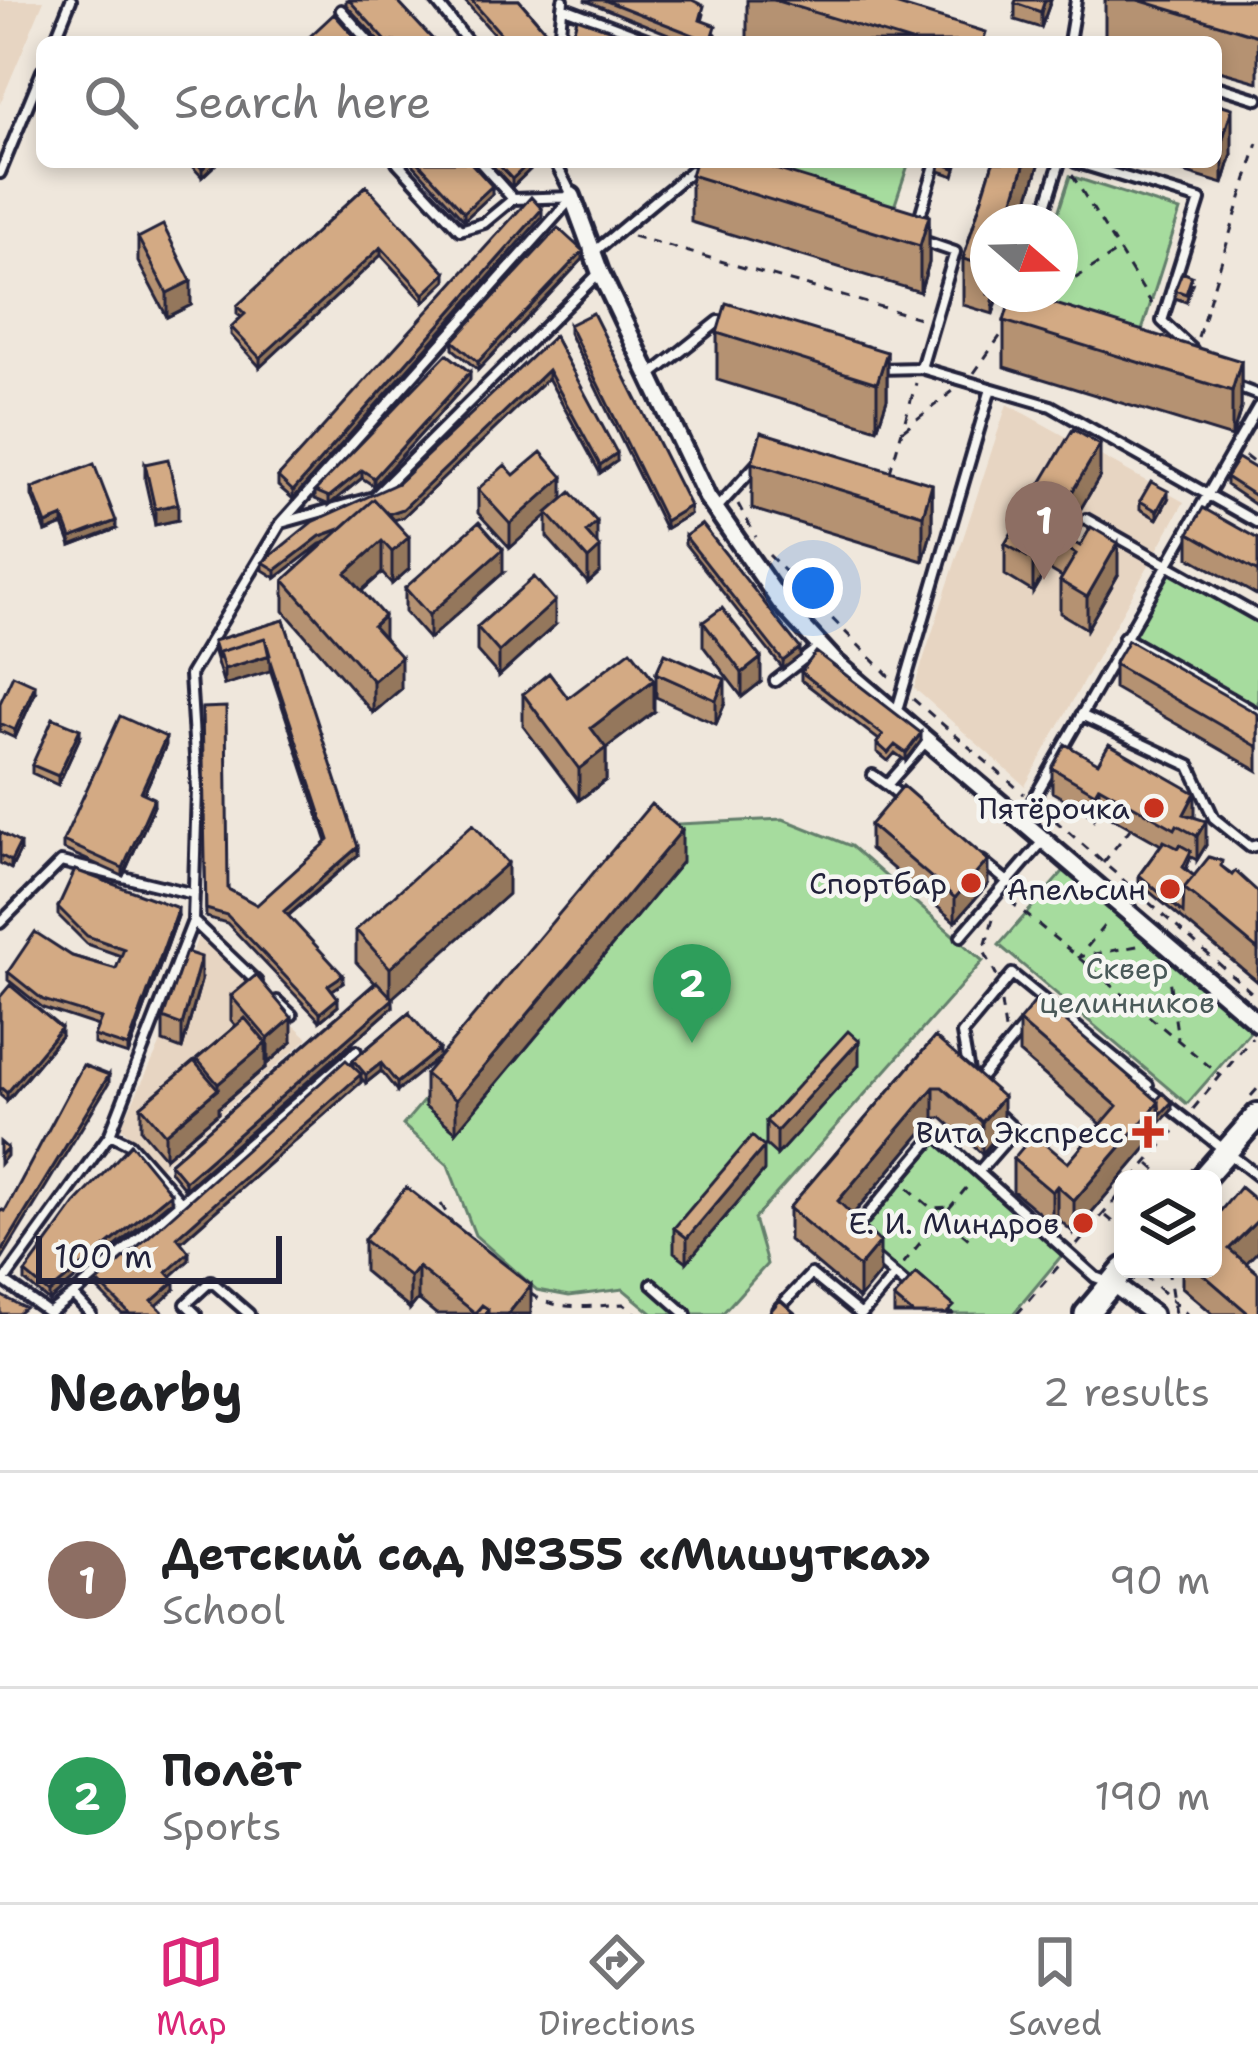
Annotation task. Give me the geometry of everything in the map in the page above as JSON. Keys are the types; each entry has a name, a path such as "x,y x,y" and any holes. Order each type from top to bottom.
{"street":[{"path":"572,196 600,272 716,509 782,603 820,646 1258,1026"},
{"path":"1210,1170 1258,1114"},
{"path":"1086,1314 1123,1278"},
{"path":"1128,1278 1153,1314"}],"lane":[{"path":"56,36 71,0"},
{"path":"435,0 463,36"},
{"path":"1070,36 1076,0"},
{"path":"559,36 562,4 640,36"},
{"path":"340,10 364,36"},
{"path":"0,173 36,86"},
{"path":"1222,88 1258,98"},
{"path":"403,168 460,230 484,223 513,199 572,196"},
{"path":"485,168 513,199"},
{"path":"558,168 572,196"},
{"path":"593,253 623,233 690,168"},
{"path":"696,168 713,178"},
{"path":"921,368 955,252 913,238 934,168"},
{"path":"1047,204 1060,168"},
{"path":"1095,168 1200,200 1162,321 1206,362"},
{"path":"356,1051 49,1313 2,1281 110,1134 193,921 197,788 190,675 281,523 572,196"},
{"path":"281,523 374,497 600,272"},
{"path":"650,376 719,321 742,327"},
{"path":"858,363 885,371 921,368 967,380 990,392 1051,406 1258,523"},
{"path":"1232,386 1258,394"},
{"path":"897,710 990,392"},
{"path":"1022,819 1258,406"},
{"path":"716,509 766,459"},
{"path":"939,511 953,516"},
{"path":"1085,518 1258,616"},
{"path":"1124,637 1258,714"},
{"path":"775,681 820,646"},
{"path":"1081,715 1190,766 1214,818 1250,847 1258,845"},
{"path":"887,785 929,738"},
{"path":"873,776 922,813"},
{"path":"961,936 1045,839"},
{"path":"974,855 1009,883"},
{"path":"0,923 61,862 194,894"},
{"path":"193,921 259,984"},
{"path":"1046,1000 972,1089 962,1034 1012,974 1046,1000 1258,1176"},
{"path":"275,1000 292,1015"},
{"path":"1138,1096 1148,1085"},
{"path":"986,1102 1042,1154"},
{"path":"980,1170 1015,1130"},
{"path":"110,1134 130,1144 181,1202"},
{"path":"924,1301 849,1237 936,1134 1095,1277 1114,1276"},
{"path":"775,1313 811,1274 861,1314 895,1275"},
{"path":"196,1314 186,1304 211,1280 249,1314"},
{"path":"652,1284 686,1314"},
{"path":"73,1295 91,1314"}],"path":[{"path":"1193,350 1258,143"},
{"path":"1066,168 1162,321"},
{"path":"623,233 937,323"},
{"path":"1078,277 1119,251"},
{"path":"903,430 967,380 1012,319"},
{"path":"890,472 921,368"},
{"path":"1234,448 1258,466"},
{"path":"731,491 762,548 903,690 1258,998"},
{"path":"1103,862 1131,828"},
{"path":"994,962 984,950 1001,892 1221,1076"},
{"path":"1078,958 1104,926"},
{"path":"1078,958 1163,941 1178,1040"},
{"path":"1141,1170 1258,1026"},
{"path":"1148,1163 1156,1170"},
{"path":"895,1275 935,1225 946,1220 950,1207 980,1170"},
{"path":"898,1179 932,1208 935,1225"},
{"path":"441,1204 458,1232"},
{"path":"932,1208 950,1207"},
{"path":"1103,1214 1114,1223"},
{"path":"946,1220 971,1241"},
{"path":"1131,1278 1187,1314"},
{"path":"1170,1278 1175,1314"},
{"path":"522,1287 540,1301 581,1307 622,1304 637,1314"}],"shaded area":[{"path":"0,0 44,0 0,104"},
{"path":"1007,404 1184,502 1025,786 914,688"},
{"path":"198,937 308,1038 159,1168 121,1126 159,1047"}],"green space":[{"path":"770,168 907,168 893,210"},
{"path":"1070,176 1180,211 1139,340 1048,312 1078,312 1078,204 1061,204"},
{"path":"1168,572 1258,623 1258,706 1132,634"},
{"path":"783,819 851,846 983,961 754,1219 767,1264 722,1314 653,1314 623,1289 569,1296 537,1290 475,1235 448,1165 403,1125 658,825"},
{"name":"Сквер целинников","path":"1067,867 1255,1026 1187,1104 999,945"},
{"path":"938,1142 1063,1254 1013,1314 944,1314 855,1236"}],"building":[{"path":"349,0 396,0 429,36 382,36"},
{"path":"471,0 519,0 550,36 503,36"},
{"path":"604,0 692,0 704,6 700,20 716,26 713,36 696,36"},
{"path":"774,0 882,0 986,32 985,36 891,36"},
{"path":"1016,0 1045,0 1041,12"},
{"path":"1138,0 1258,0 1258,36"},
{"path":"334,14 354,36 310,36"},
{"path":"577,18 629,36 572,36"},
{"path":"1222,105 1232,108 1222,138"},
{"path":"424,168 476,168 492,186 464,212"},
{"path":"502,168 524,168 512,179"},
{"path":"693,168 773,168 929,216 920,246 691,175"},
{"path":"991,168 1023,168 1012,204 980,204"},
{"path":"366,186 446,273 424,294 381,247 260,358 231,327 245,314 237,306"},
{"path":"531,197 542,209 293,491 278,477"},
{"path":"163,225 191,281 167,293 138,238"},
{"path":"558,228 583,251 478,362 453,341"},
{"path":"1182,272 1192,276 1186,294 1175,290"},
{"path":"726,303 887,352 877,383 717,333"},
{"path":"1078,311 1241,361 1232,391 1004,321 1007,312"},
{"path":"593,313 690,506 665,521 569,325"},
{"path":"554,336 617,453 600,465 548,370 403,509 388,514 374,499 340,529 320,536 276,570 263,562 312,522 398,483"},
{"path":"447,354 470,372 374,478 362,470 329,497 315,491"},
{"path":"1073,429 1100,445 1050,529 1080,546 1091,527 1118,543 1087,597 1060,581 1076,554 1047,536 1033,560 1005,544"},
{"path":"761,432 932,484 923,515 752,463"},
{"path":"541,452 563,477 510,524 478,489 505,465 514,475"},
{"path":"1238,458 1258,470 1257,497 1226,477"},
{"path":"168,459 178,504 155,509 145,464"},
{"path":"94,464 116,521 71,538 63,517 46,524 32,488"},
{"path":"1151,482 1168,491 1157,511 1140,501"},
{"path":"571,492 597,522 586,532 600,548 588,559 547,513"},
{"path":"374,499 409,537 392,552 382,541 346,573 384,616 373,626 401,657 373,681 284,580"},
{"path":"1203,508 1258,539 1258,572 1189,533"},
{"path":"479,522 503,549 429,615 405,588"},
{"path":"702,524 800,648 783,661 685,536"},
{"path":"534,577 555,601 499,652 477,627"},
{"path":"722,608 761,658 742,673 703,622"},
{"path":"284,620 358,847 284,911 343,975 328,985 338,998 320,1013 227,915 206,909 202,708 226,707 228,889 257,905 329,840 265,638 219,652 219,660 213,641"},
{"path":"265,638 270,655 224,669 219,652"},
{"path":"1128,640 1258,714 1258,747 1114,664"},
{"path":"631,650 654,680 591,728 606,748 579,769 523,694 549,673 568,698"},
{"path":"816,652 921,733 906,753 895,745 888,753 877,743 883,735 801,672"},
{"path":"665,653 725,679 716,700 656,673"},
{"path":"13,675 35,685 15,730 0,723 0,703"},
{"path":"120,716 166,737 141,792 154,798 123,868 63,841"},
{"path":"53,718 80,729 58,776 32,765"},
{"path":"1065,744 1098,763 1109,744 1195,793 1184,814 1206,821 1197,836 1177,825 1175,829 1099,786 1095,793 1052,768"},
{"path":"903,786 988,860 955,898 870,825"},
{"path":"651,804 682,830 456,1100 425,1074"},
{"path":"473,824 508,863 390,968 356,930"},
{"path":"0,832 20,843 11,861 0,855"},
{"path":"1164,841 1191,851 1183,867 1194,876 1184,888 1183,913 1139,875"},
{"path":"1209,857 1222,861 1221,866 1232,875 1235,871 1258,892 1258,950 1184,888"},
{"path":"75,870 178,908 128,1047 94,1036 101,1018 43,1000 8,972 35,932 72,956 116,969 124,949 87,936 58,907"},
{"path":"186,952 201,957 182,1025 163,1018"},
{"path":"256,975 292,1018 268,1039 231,996"},
{"path":"377,982 393,999 185,1181 170,1163"},
{"path":"10,985 61,1028 7,1093 0,1087 0,997"},
{"path":"1038,998 1159,1102 1074,1201 1057,1186 1052,1192 1013,1159 1034,1134 1068,1163 1117,1106 1019,1021"},
{"path":"409,1013 439,1049 397,1083 381,1063 366,1075 353,1060"},
{"path":"245,1018 266,1043 218,1084 197,1059"},
{"path":"848,1031 859,1041 777,1131 766,1121"},
{"path":"935,1037 1003,1097 982,1122 942,1087 934,1087 838,1201 880,1242 859,1267 789,1208"},
{"path":"346,1060 361,1074 177,1237 189,1252 167,1272 175,1281 152,1301 165,1314 130,1314 98,1282"},
{"path":"194,1061 218,1089 165,1134 141,1106"},
{"path":"83,1065 109,1075 0,1254 0,1209 5,1211"},
{"path":"1163,1093 1172,1102 1160,1115 1157,1100"},
{"path":"752,1136 764,1147 687,1238 674,1228"},
{"path":"131,1144 171,1193 49,1293 25,1273 75,1204"},
{"path":"406,1187 531,1285 508,1314 488,1314 482,1305 475,1313 418,1267 410,1277 364,1240"},
{"path":"1240,1187 1258,1202 1258,1220 1229,1249 1258,1273 1258,1314 1249,1314 1207,1278 1222,1278 1222,1209"},
{"path":"916,1273 954,1306 950,1314 913,1314 894,1298"},
{"path":"0,1295 25,1308 18,1314 0,1314"},
{"path":"780,1300 796,1314 768,1314"}],"place":[{"name":"Детский сад №355 «Мишутка»","path":"1044,580"},
{"name":"Пятёрочка","path":"1154,808"},
{"name":"Спортбар","path":"971,883"},
{"name":"Апельсин","path":"1170,889"},
{"name":"Полёт","path":"692,1043"},
{"name":"Вита Экспресс","path":"1148,1132"},
{"name":"Е. И. Миндров","path":"1083,1223"}]}
